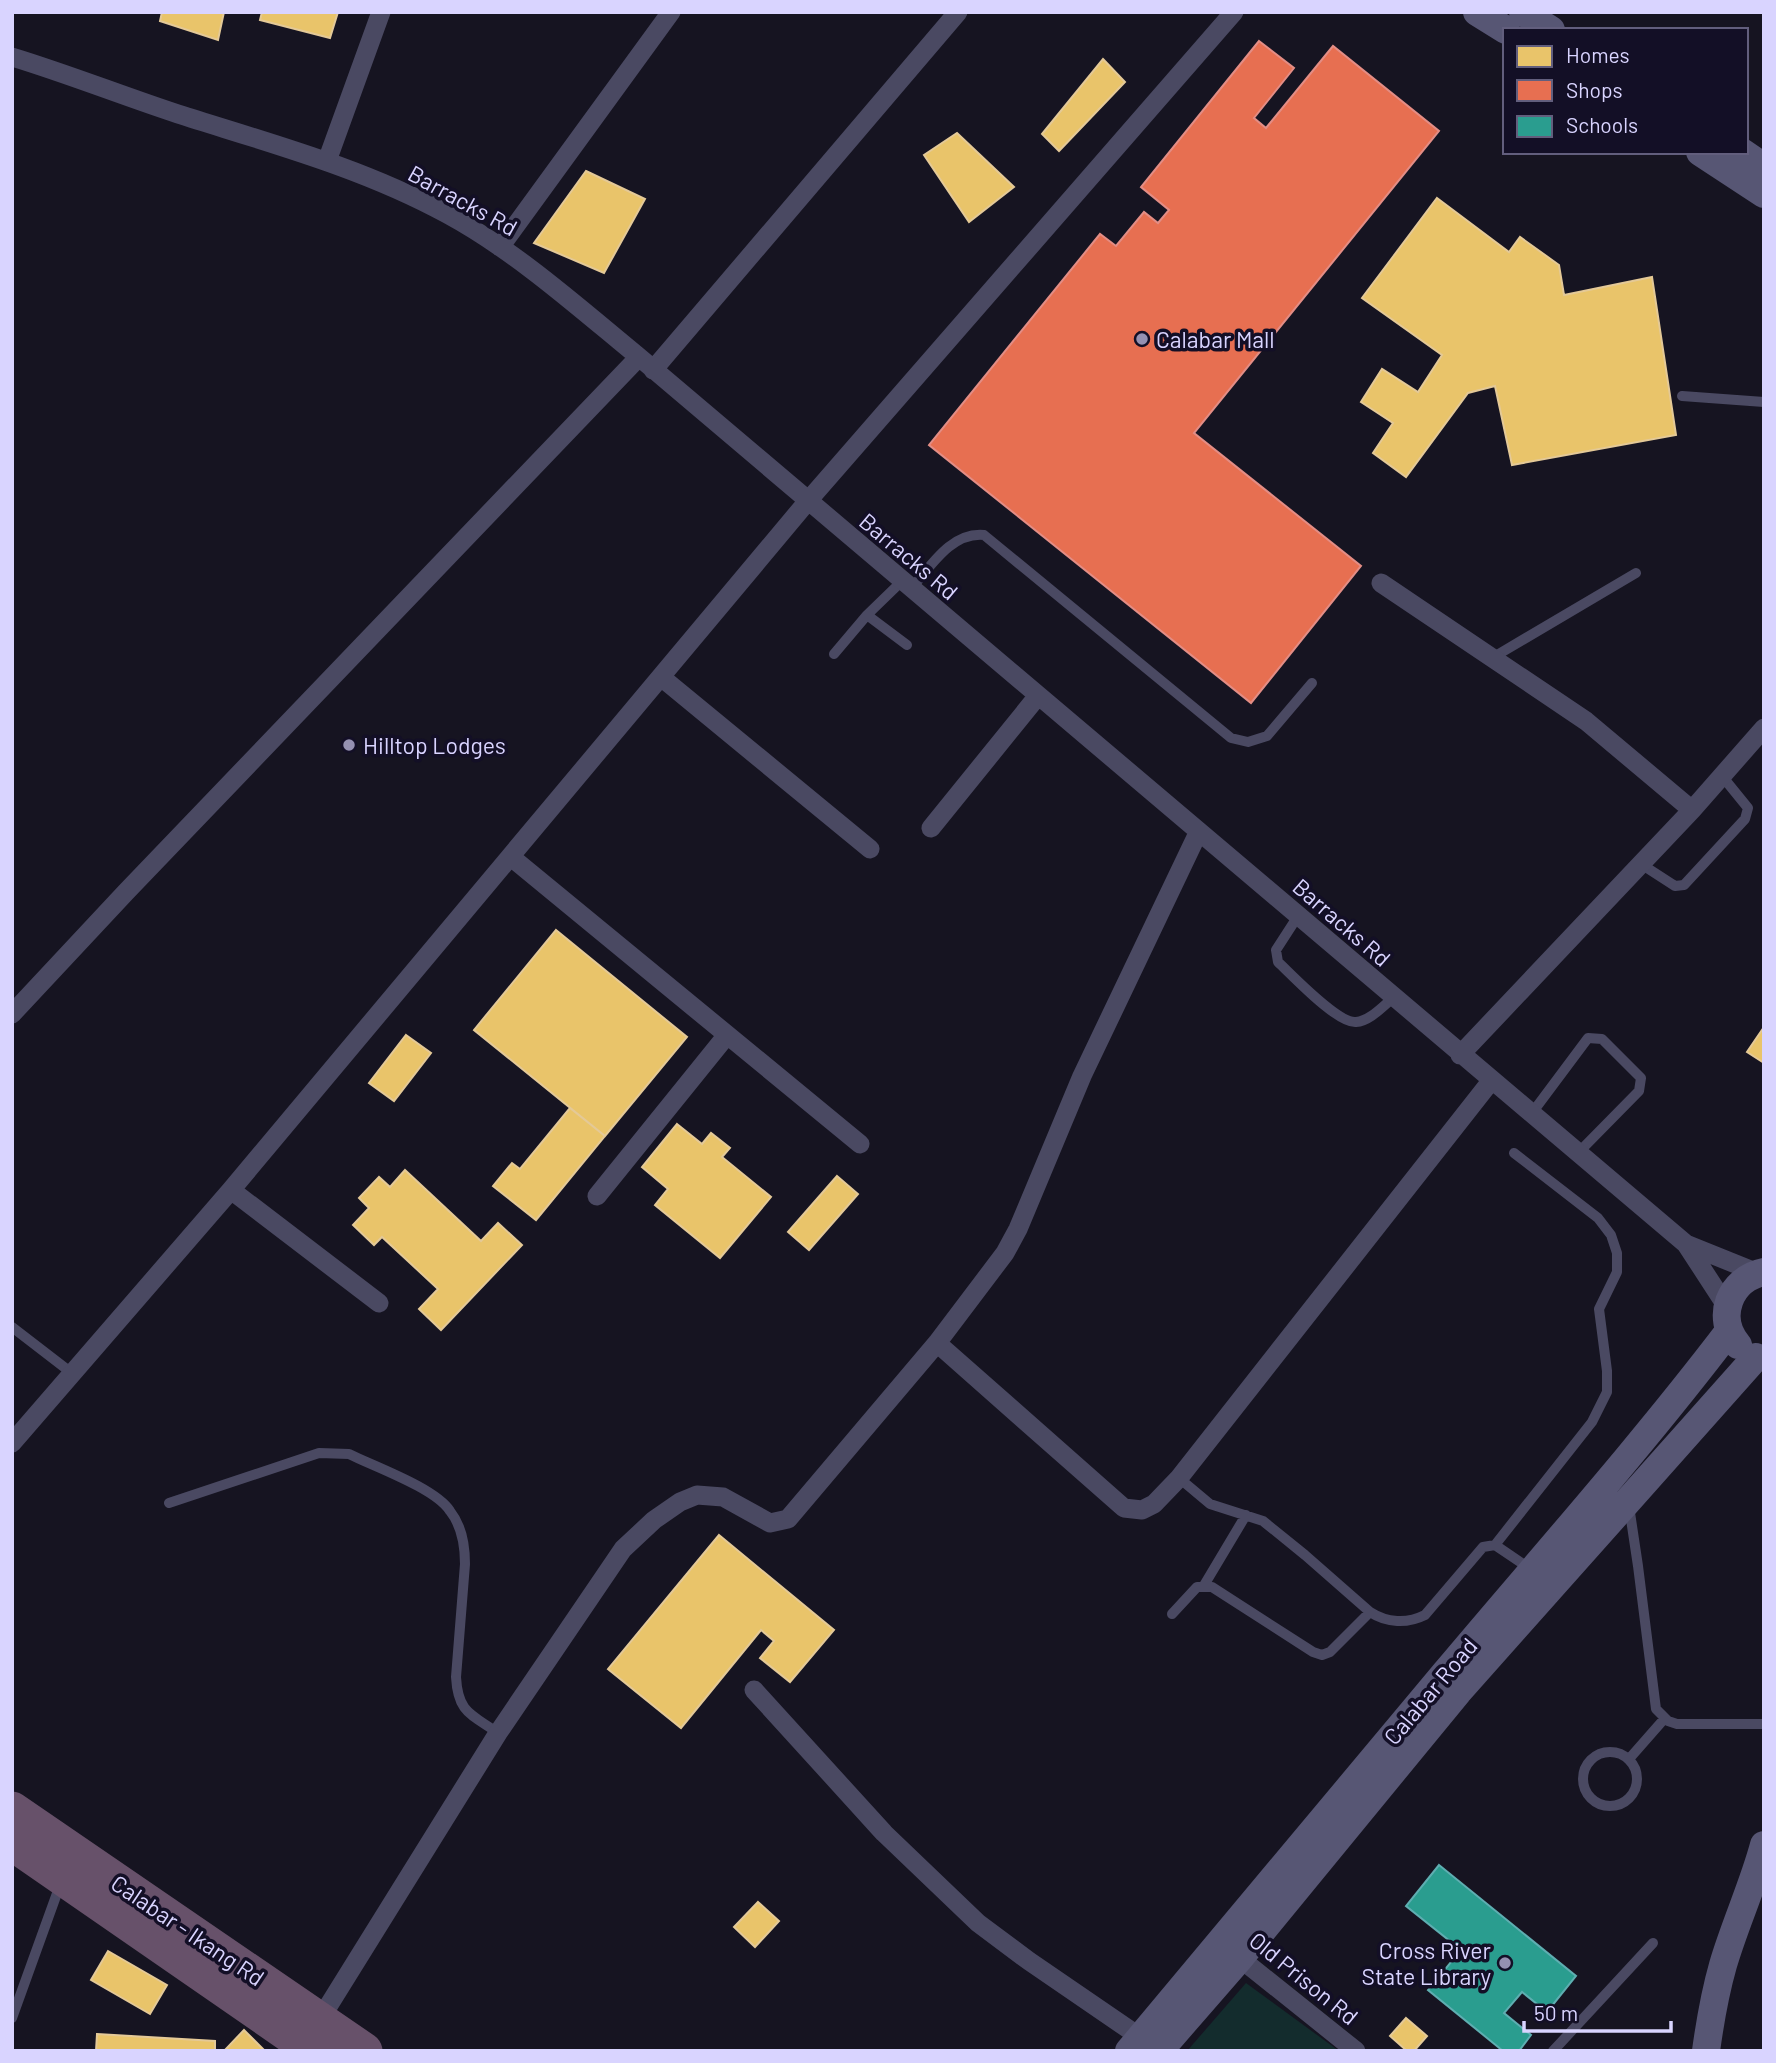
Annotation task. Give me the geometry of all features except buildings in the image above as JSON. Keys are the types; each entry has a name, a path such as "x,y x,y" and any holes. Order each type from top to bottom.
{"highway":[{"name":"Calabar - Ikang Rd","path":"12,1810 70,1866 317,2036 364,2051"},
{"name":"Calabar - Ikang Rd","path":"12,1842 70,1866"}],"main road":[{"path":"1477,12 1503,28"},
{"path":"1523,12 1548,28"},
{"path":"1703,154 1764,194"},
{"path":"1745,154 1764,167"},
{"name":"Calabar Road","path":"1231,1951 1386,1743 1644,1440 1728,1319 1730,1298 1741,1282 1761,1272"},
{"path":"1728,1319 1735,1343 1745,1352 1760,1358"},
{"name":"Calabar Road","path":"1143,2046 1231,1951 1628,1500 1760,1358"},
{"path":"1706,2051 1723,1963 1764,1845"}],"street":[{"path":"327,161 381,12"},
{"path":"500,247 671,12"},
{"path":"12,1014 136,882 646,364 958,12"},
{"path":"12,1443 231,1190 807,502 1234,12"},
{"name":"Barracks Rd","path":"12,57 327,161 449,214 500,247 572,301 1686,1244 1761,1272"},
{"path":"1381,583 1586,721 1692,810"},
{"path":"661,677 870,849"},
{"path":"931,828 1037,697"},
{"path":"1460,1055 1692,810 1764,728"},
{"path":"317,2036 498,1733 623,1549 680,1502 697,1495 723,1497 770,1523 788,1519 937,1343 1011,1245 1082,1076 1198,833"},
{"path":"511,857 860,1144"},
{"path":"597,1196 727,1035"},
{"path":"937,1343 1124,1508 1142,1510 1154,1504 1179,1478 1491,1081"},
{"path":"231,1190 379,1303"},
{"name":"Barracks Rd","path":"1686,1244 1728,1319"},
{"path":"754,1690 884,1833 978,1923 1143,2046"},
{"name":"Old Prison Rd","path":"1231,1951 1356,2051"}],"lane":[{"path":"1682,396 1764,402"},
{"path":"834,654 867,615 906,585 951,543 970,534 985,535 1231,738 1248,742 1267,736 1312,683"},
{"path":"1492,658 1636,573"},
{"path":"867,615 907,645"},
{"path":"1641,864 1675,886 1684,884 1745,819 1748,808 1722,776"},
{"path":"1298,916 1276,950 1278,962 1340,1018 1354,1023 1366,1019 1393,998"},
{"path":"1532,1113 1588,1038 1602,1039 1641,1078 1639,1091 1578,1153"},
{"path":"1179,1478 1210,1504 1263,1521 1381,1619 1413,1621 1425,1615 1483,1547 1495,1545 1592,1422 1607,1392 1599,1309 1616,1272 1617,1253 1611,1235 1598,1218 1514,1153"},
{"path":"12,1327 73,1374"},
{"path":"169,1503 319,1453 336,1452 349,1454 432,1494 449,1509 460,1528 465,1548 457,1695 463,1709 498,1733"},
{"path":"1628,1500 1639,1566 1656,1709 1677,1724 1764,1724"},
{"path":"1203,1587 1246,1515"},
{"path":"1495,1545 1533,1570"},
{"path":"1172,1614 1197,1587 1212,1587 1312,1653 1322,1655 1330,1652 1370,1612"},
{"path":"1629,1759 1665,1718"},
{"path":"1615,1752 1629,1759 1637,1772 1637,1787 1628,1800 1613,1806 1598,1803 1586,1793 1583,1778 1587,1763 1600,1753 1615,1752"},
{"path":"12,2018 70,1866"},
{"path":"1553,2051 1653,1942"}],"green space":[{"path":"1246,1983 1339,2051 1187,2051"}],"place":[{"name":"Calabar Mall","path":"1142,339"},
{"name":"Hilltop Lodges","path":"349,745"},
{"name":"Cross River State Library","path":"1505,1963"}]}
